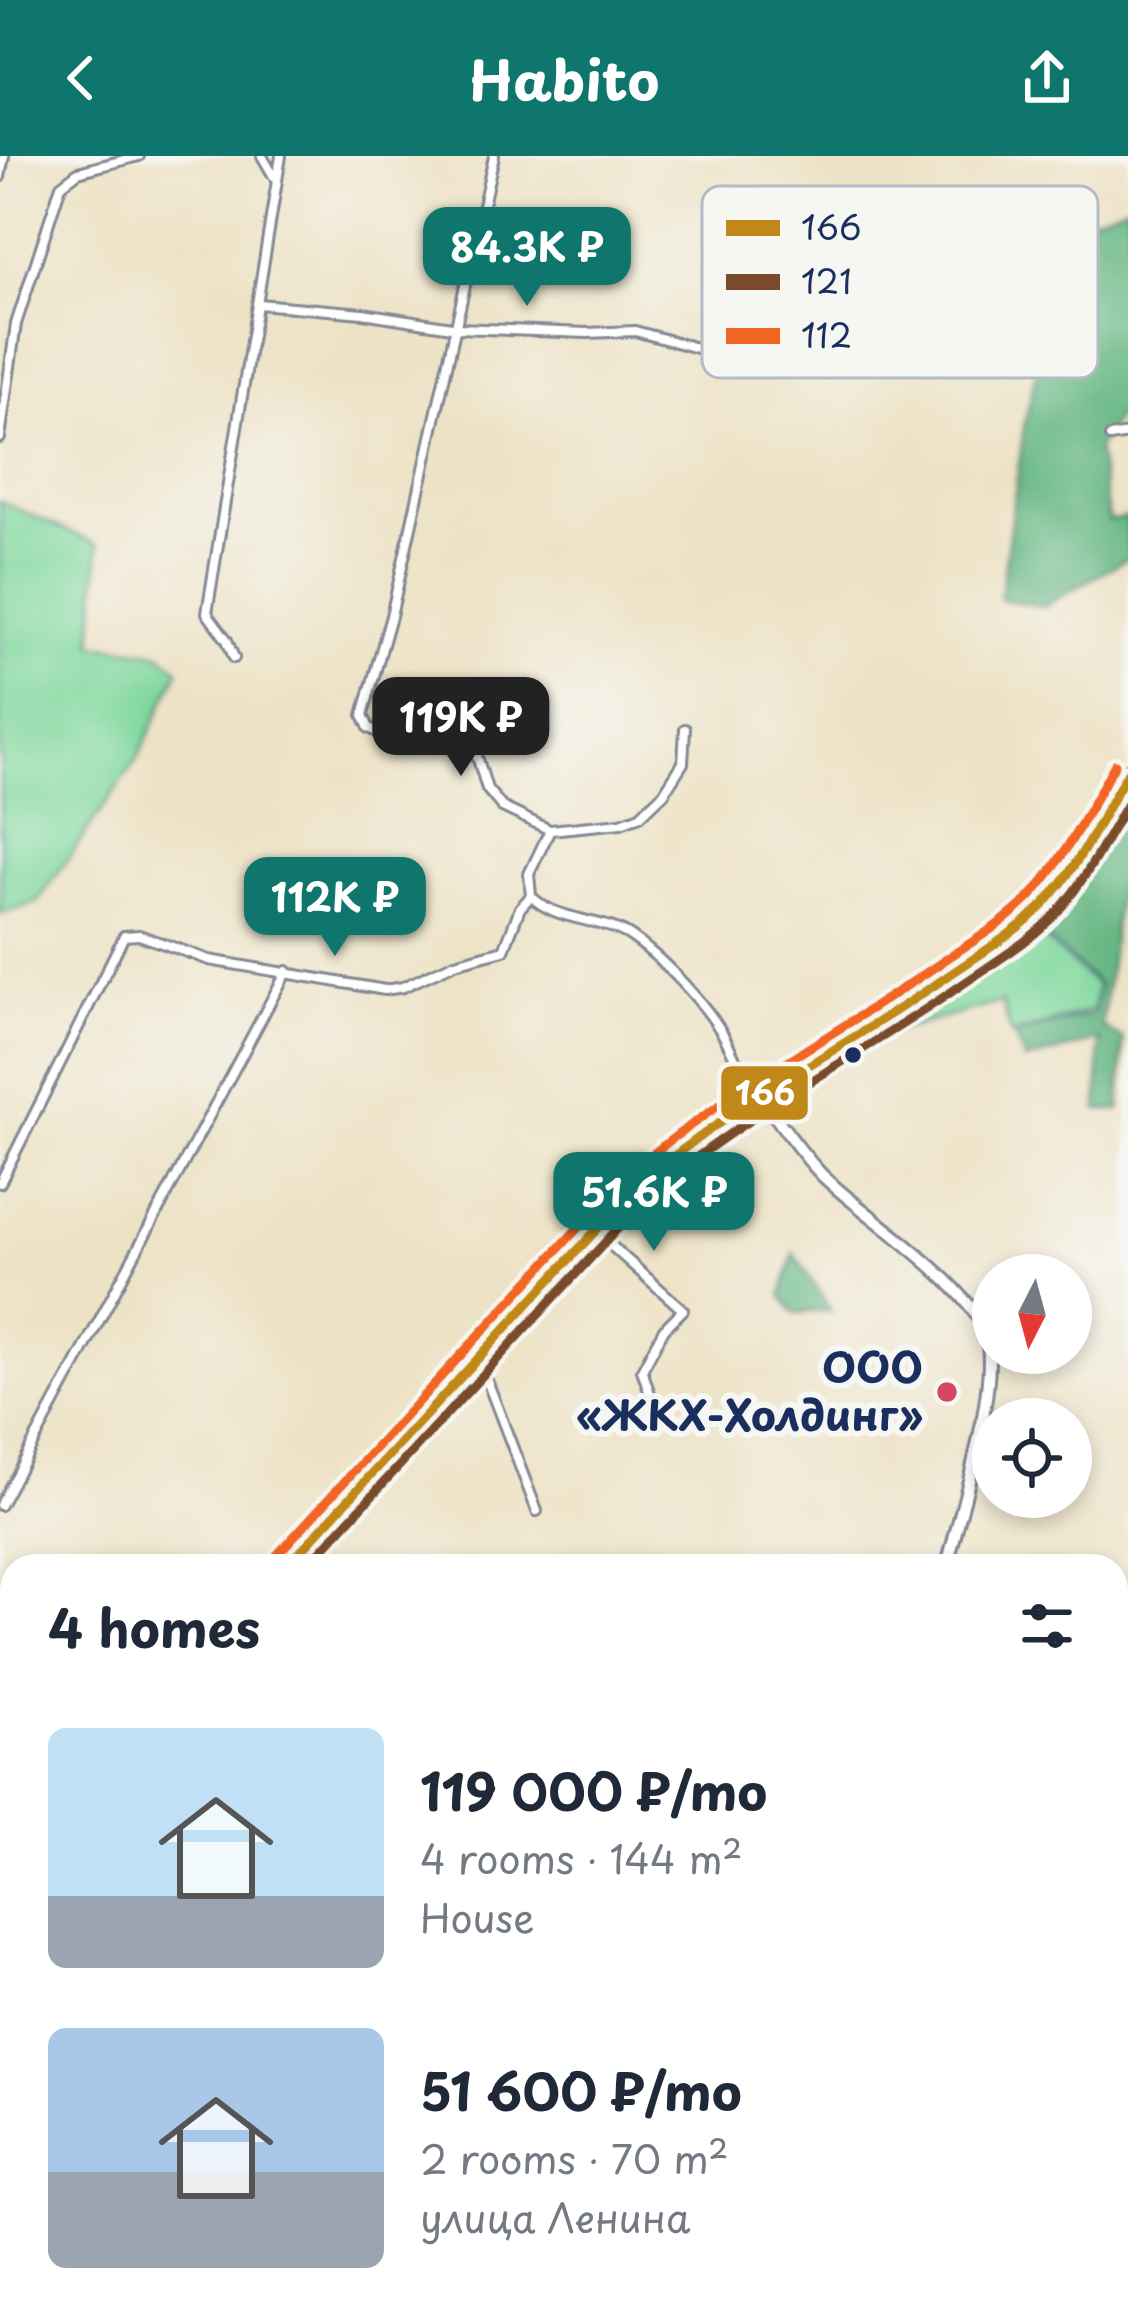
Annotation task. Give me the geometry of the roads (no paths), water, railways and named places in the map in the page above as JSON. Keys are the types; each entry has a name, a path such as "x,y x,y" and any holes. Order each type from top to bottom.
{"main road":[{"path":"299,1554 595,1231 676,1153 880,1023 1021,925 1066,876 1128,772"}],"street":[{"path":"0,177 4,156"},
{"path":"0,438 16,324 61,185 78,172 139,156"},
{"path":"262,156 277,181"},
{"path":"234,658 207,613 280,156"},
{"path":"494,156 391,616 363,715 369,728 387,736 464,746 477,756 487,789 502,807 550,830 621,823 640,816 664,793 683,763 685,729"},
{"path":"258,304 458,328 635,331 702,349"},
{"path":"0,321 16,324"},
{"path":"1110,436 1128,434"},
{"path":"0,1183 124,937 139,935 209,960 385,990 403,987 455,963 504,950 520,908 531,896 529,874 550,830"},
{"path":"531,896 550,909 631,936 704,1009 726,1039 741,1076 819,1173 970,1305 987,1336 987,1376 950,1554"},
{"path":"0,1504 287,971"},
{"path":"595,1231 683,1310 664,1329 642,1370 658,1418"},
{"path":"478,1358 537,1511"},
{"path":"309,1544 314,1554"}],"place":[{"name":"ООО «ЖКХ-Холдинг»","path":"947,1392"}]}
